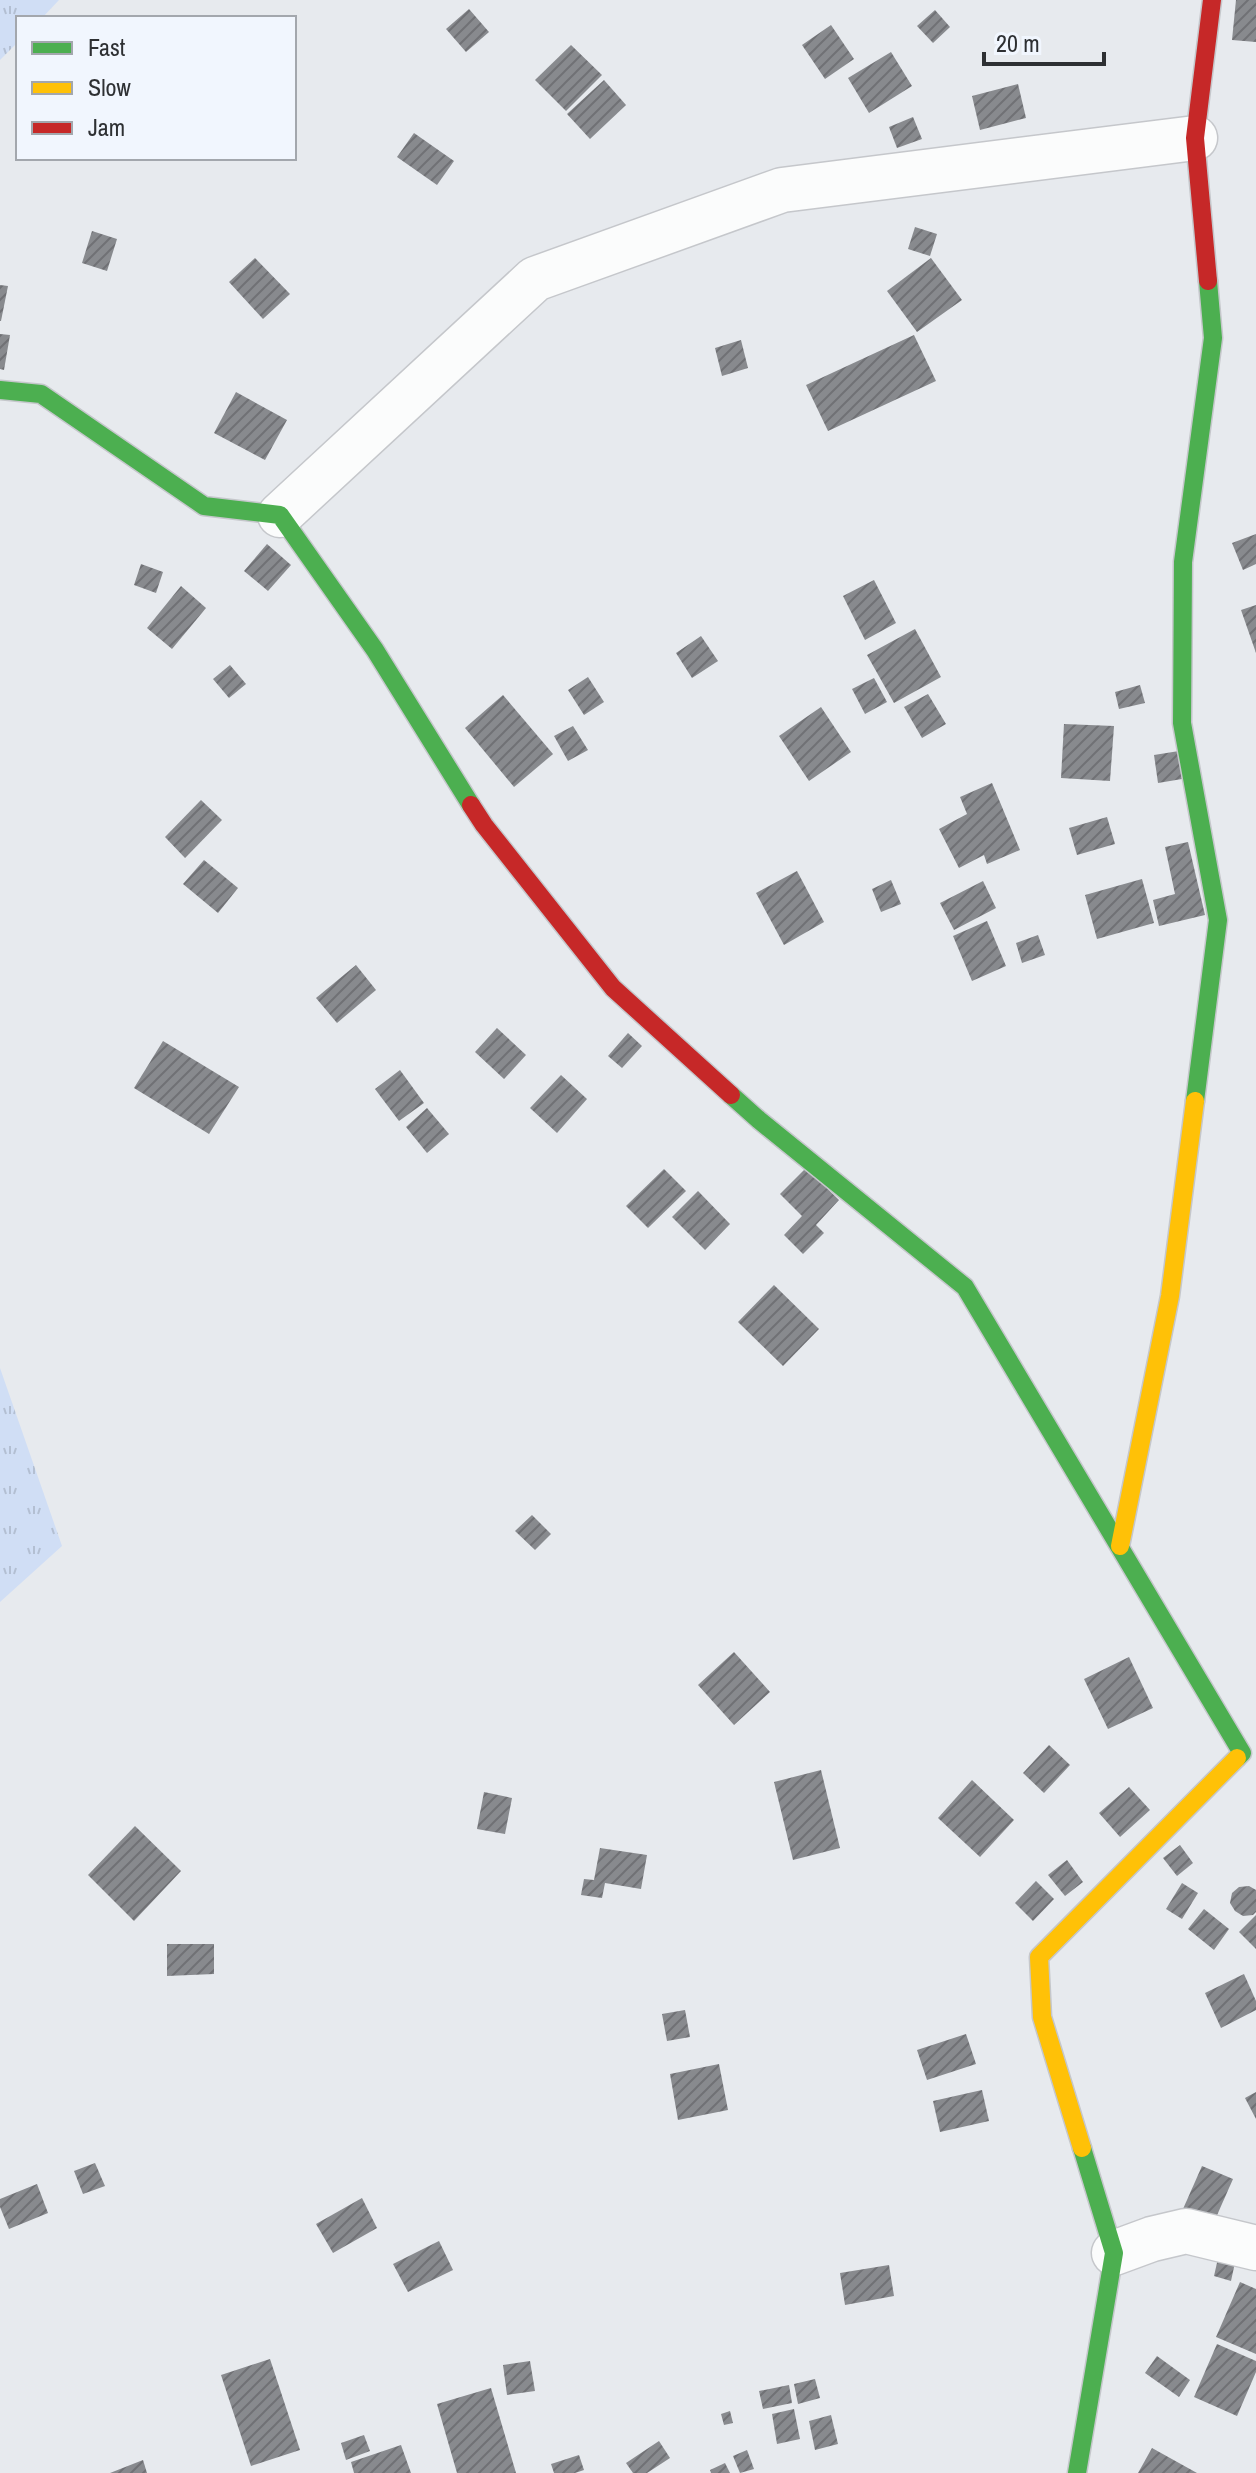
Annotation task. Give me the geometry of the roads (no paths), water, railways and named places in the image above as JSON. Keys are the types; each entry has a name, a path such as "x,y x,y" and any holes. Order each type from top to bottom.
{"street":[{"path":"1120,1546 1170,1296 1218,920 1182,723 1183,562 1213,338 1195,138 1212,0"},
{"path":"280,515 535,279 782,190 1195,138"},
{"path":"0,390 41,394 204,506 280,515 375,650 484,825 613,988 759,1120 965,1287 1249,1762 1039,1957 1042,2017 1114,2253 1077,2473"},
{"path":"1114,2253 1186,2231 1256,2248"}]}
